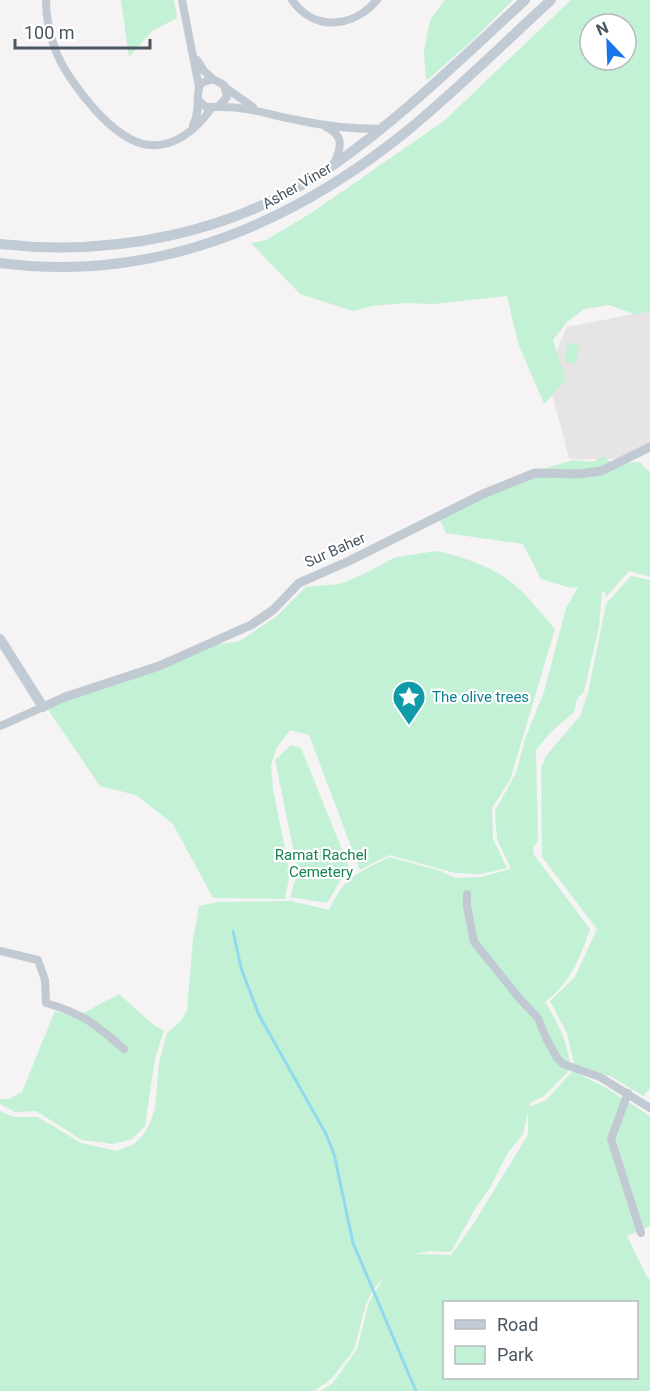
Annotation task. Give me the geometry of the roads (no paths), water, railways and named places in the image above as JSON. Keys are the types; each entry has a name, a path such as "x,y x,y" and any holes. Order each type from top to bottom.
{"main road":[{"name":"Asher Viner","path":"0,244 64,248 129,244 166,237 253,208 303,183 381,129 468,54 525,0"},
{"name":"Asher Viner","path":"0,263 39,267 72,267 134,261 188,250 248,230 276,217 368,161 407,131 551,0"},
{"path":"0,639 43,707"}],"street":[{"path":"46,0 48,25 64,68 83,95 114,127 131,140 150,146 180,139 214,108 225,102 226,88"},
{"path":"182,0 199,87 196,119 189,132"},
{"path":"292,0 302,13 329,24 345,22 360,15 377,0"},
{"path":"192,51 204,71 213,79 221,82 247,104 265,112"},
{"path":"199,87 205,81 213,79"},
{"path":"199,101 206,107 244,108 322,125 381,129"},
{"path":"322,125 337,134 340,140 339,152 333,164"},
{"name":"Sur Baher","path":"43,707 159,666 251,625 273,610 299,583 494,490 536,473 579,474 601,471 650,447"},
{"path":"0,726 43,707"},
{"path":"467,894 474,942 538,1018 557,1058 563,1065 600,1077 650,1108"},
{"path":"0,951 38,960 45,980 46,1003 86,1017 124,1049"},
{"path":"628,1093 611,1139 641,1233"}],"waterway":[{"path":"233,931 241,968 259,1015 326,1134 334,1154 353,1243 416,1391"}],"place":[{"name":"The olive trees","path":"409,726"}],"park label":[{"name":"Ramat Rachel Cemetery","path":"321,864"}]}
